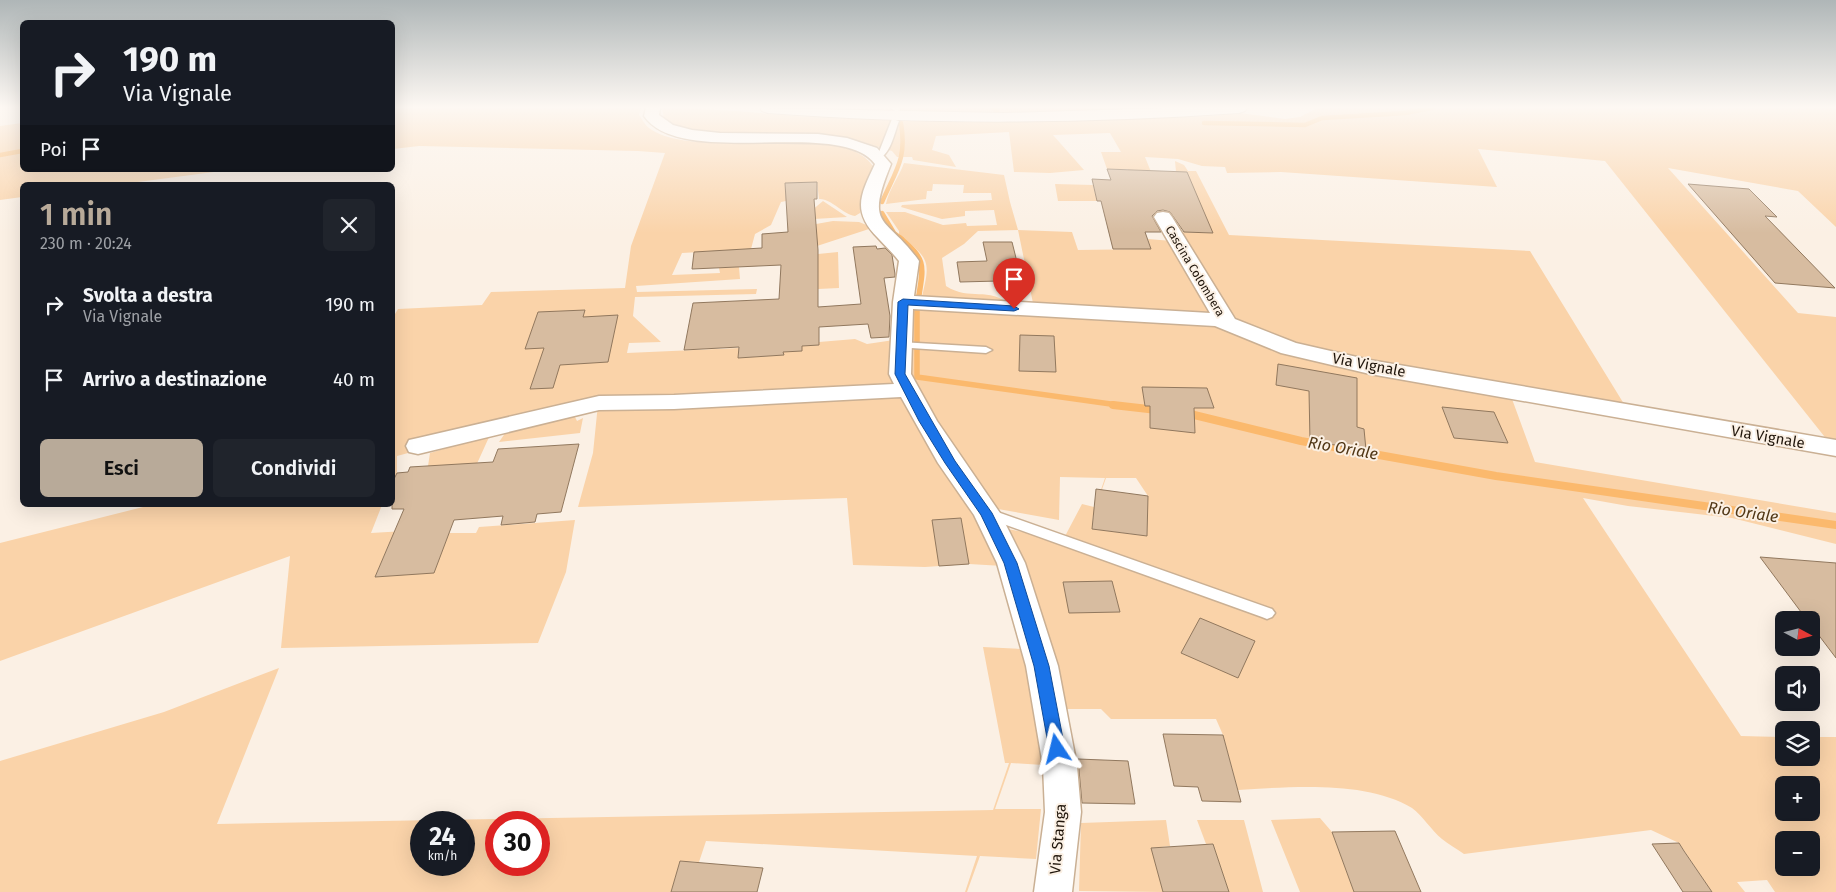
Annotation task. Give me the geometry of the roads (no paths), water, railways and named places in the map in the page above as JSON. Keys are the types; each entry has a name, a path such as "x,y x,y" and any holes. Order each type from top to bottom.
{"street":[{"path":"871,150 877,157"},
{"name":"Via Stanga","path":"877,157 883,164 868,205 871,217 910,261 903,302 911,346 900,374 950,463 986,513 1011,563 1042,666 1060,766 1063,812 1053,892"},
{"name":"Cascina Colombera","path":"1163,218 1228,325"},
{"name":"Via Vignale","path":"903,302 1218,320 1289,348 1370,367 1836,448"},
{"path":"418,446 599,403 674,402 908,390"}],"lane":[{"path":"877,157 884,150"},
{"path":"911,346 986,350"},
{"path":"986,513 1267,613"}],"waterway":[{"name":"Rio Oriale","path":"882,202 896,172 902,150"},
{"path":"0,155 20,151"},
{"name":"Rio Oriale","path":"882,213 894,233 902,239"},
{"name":"Rio Oriale","path":"900,238 914,251 921,263 922,276 919,295"},
{"name":"Rio Oriale","path":"917,310 917,377 1125,406"},
{"name":"Rio Oriale","path":"1113,405 1157,410"},
{"name":"Rio Oriale","path":"1186,413 1301,441 1496,476 1836,525"}]}
